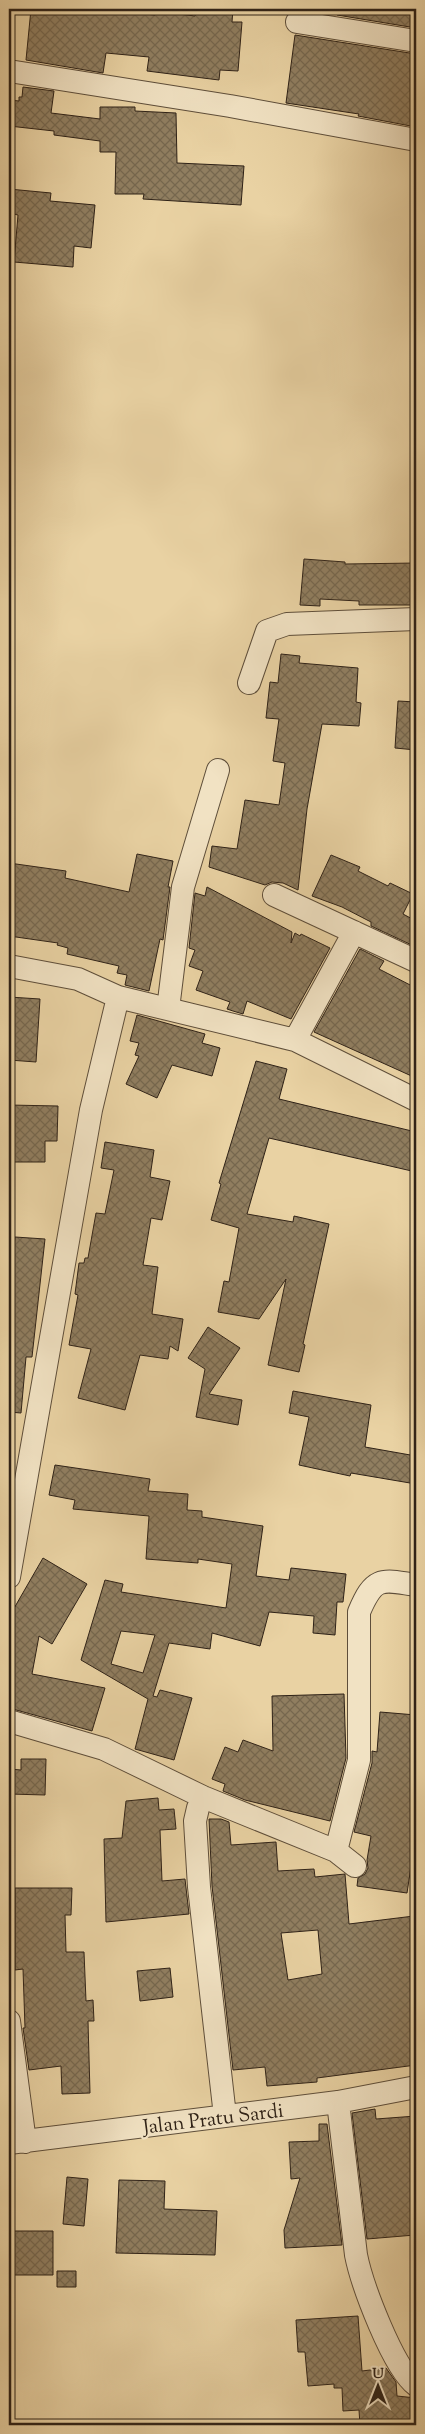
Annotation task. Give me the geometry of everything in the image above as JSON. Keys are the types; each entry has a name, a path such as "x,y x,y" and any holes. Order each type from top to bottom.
{"street":[{"path":"297,22 416,41"},
{"path":"9,71 230,106 416,140"},
{"path":"249,683 266,631 287,624 416,619"},
{"path":"168,1009 183,887 218,770"},
{"path":"274,895 416,962"},
{"path":"295,1040 354,932"},
{"path":"9,966 78,979 118,997 295,1040 416,1100"},
{"path":"9,1578 91,1110 118,997"},
{"path":"336,1851 359,1760 359,1612 368,1590 381,1582 416,1586"},
{"path":"9,1721 104,1749 203,1797 336,1851 355,1866"},
{"path":"203,1797 195,1821 199,1887 225,2116"},
{"path":"9,2021 17,2142"},
{"name":"Jalan Pratu Sardi","path":"17,2142 338,2102 416,2087"},
{"path":"338,2102 356,2256 361,2280 373,2311 404,2372 416,2385"}],"building":[{"path":"31,9 90,9 155,15 155,11 195,16 196,9 233,9 232,22 242,22 238,71 220,70 219,80 147,71 149,57 106,53 103,73 26,60"},
{"path":"338,9 416,9 416,28 337,15"},
{"path":"295,35 416,54 416,127 358,116 359,114 286,103"},
{"path":"23,87 54,91 51,113 100,119 100,107 135,107 135,111 176,113 177,163 244,166 241,205 143,199 144,194 115,194 116,152 100,152 100,141 54,135 54,131 9,126 9,100 19,101 19,97 22,97"},
{"path":"9,189 51,193 50,201 95,205 91,248 74,246 73,267 14,262 18,215 9,213"},
{"path":"304,559 345,562 345,564 416,563 416,601 412,601 412,605 359,605 359,601 320,599 320,606 300,605"},
{"path":"281,654 300,656 299,663 358,668 356,702 361,703 359,726 322,724 307,809 298,890 283,883 272,882 265,885 209,867 212,846 237,849 245,800 279,805 285,763 273,761 279,719 266,718 270,682 278,683"},
{"path":"398,701 416,702 416,750 395,748"},
{"path":"137,854 173,861 168,887 170,887 163,940 160,939 149,991 125,985 127,975 117,973 119,966 67,954 68,948 57,945 58,943 9,936 14,889 9,888 9,863 66,871 65,878 129,892"},
{"path":"331,855 360,867 358,871 388,886 390,883 413,894 403,914 416,921 416,947 371,926 371,922 342,907 312,896"},
{"path":"207,887 292,932 291,943 295,933 330,948 291,1019 247,1001 243,1014 233,1011 227,1009 230,1002 196,990 203,971 189,966 195,950 189,948 195,893 205,896"},
{"path":"360,949 384,961 379,969 416,988 416,1078 314,1032"},
{"path":"9,997 40,999 36,1062 9,1060"},
{"path":"137,1015 205,1034 202,1043 220,1048 212,1076 172,1065 157,1098 126,1084 139,1056 135,1055 139,1043 130,1041"},
{"path":"256,1061 287,1069 279,1099 416,1132 416,1172 269,1138 247,1214 293,1222 294,1216 329,1224 303,1344 305,1345 299,1372 268,1365 286,1279 259,1319 218,1312 224,1281 229,1282 239,1228 211,1220 221,1184 219,1183"},
{"path":"9,1105 58,1106 57,1141 45,1141 45,1162 9,1162"},
{"path":"105,1142 154,1150 150,1177 170,1181 162,1220 151,1218 143,1265 158,1267 152,1314 183,1319 178,1351 170,1346 168,1359 140,1355 125,1410 78,1398 91,1349 69,1345 78,1295 75,1294 79,1263 84,1263 85,1258 88,1258 96,1213 105,1214 114,1170 101,1168"},
{"path":"15,1237 45,1239 32,1357 26,1357 21,1413 9,1412 9,1292"},
{"path":"208,1327 240,1348 209,1394 242,1400 238,1425 196,1417 205,1369 188,1358"},
{"path":"293,1391 371,1405 365,1447 416,1456 416,1484 351,1473 350,1476 299,1465 309,1417 289,1413"},
{"path":"55,1465 150,1479 148,1491 188,1494 187,1510 202,1511 202,1517 263,1526 256,1576 289,1580 291,1568 346,1574 343,1602 337,1602 335,1635 313,1633 314,1616 269,1612 260,1646 212,1633 210,1649 169,1643 153,1696 157,1697 160,1690 192,1698 174,1760 135,1749 148,1699 81,1660 105,1580 123,1584 121,1592 226,1608 232,1564 198,1559 198,1563 146,1559 149,1516 73,1509 75,1500 49,1495","holes":["121,1631 155,1635 143,1673 111,1664"]},
{"path":"43,1558 87,1584 52,1644 39,1636 32,1674 105,1688 92,1731 9,1708 9,1617"},
{"path":"344,1694 346,1758 330,1821 245,1800 223,1791 225,1784 212,1779 225,1747 238,1752 243,1740 273,1751 272,1696"},
{"path":"380,1712 416,1715 416,1853 413,1853 407,1893 357,1886 358,1878 365,1874 368,1868 367,1860 371,1836 354,1832 372,1763 372,1751 377,1752"},
{"path":"21,1759 46,1759 45,1795 9,1794 9,1769 21,1770"},
{"path":"158,1798 159,1810 174,1809 176,1829 160,1830 162,1881 185,1879 189,1914 106,1922 104,1839 122,1838 126,1801"},
{"path":"209,1819 221,1819 229,1822 231,1845 276,1842 278,1871 314,1869 315,1877 345,1874 349,1924 414,1916 416,2065 317,2078 317,2082 267,2086 265,2067 233,2070 212,1886","holes":["318,1930 322,1974 288,1980 281,1933"]},
{"path":"15,1888 72,1888 71,1915 65,1915 66,1952 84,1952 86,2001 93,2000 94,2021 88,2021 90,2093 62,2094 61,2066 29,2070 23,2028 25,2028 23,1969 15,1970"},
{"path":"170,1968 173,1997 140,2001 137,1971"},
{"path":"375,2109 376,2119 416,2116 416,2175 411,2175 415,2235 367,2239 352,2113"},
{"path":"319,2124 327,2124 342,2245 285,2248 284,2230 300,2178 291,2179 289,2142 319,2141"},
{"path":"67,2177 88,2179 84,2226 63,2224"},
{"path":"119,2180 165,2181 164,2209 217,2211 215,2255 116,2253"},
{"path":"9,2231 53,2231 53,2275 9,2275"},
{"path":"57,2271 76,2271 76,2287 57,2287"},
{"path":"358,2316 362,2371 386,2368 396,2382 397,2396 416,2398 416,2422 360,2425 359,2410 343,2411 342,2388 334,2388 334,2384 308,2386 305,2352 298,2352 296,2320"}]}
